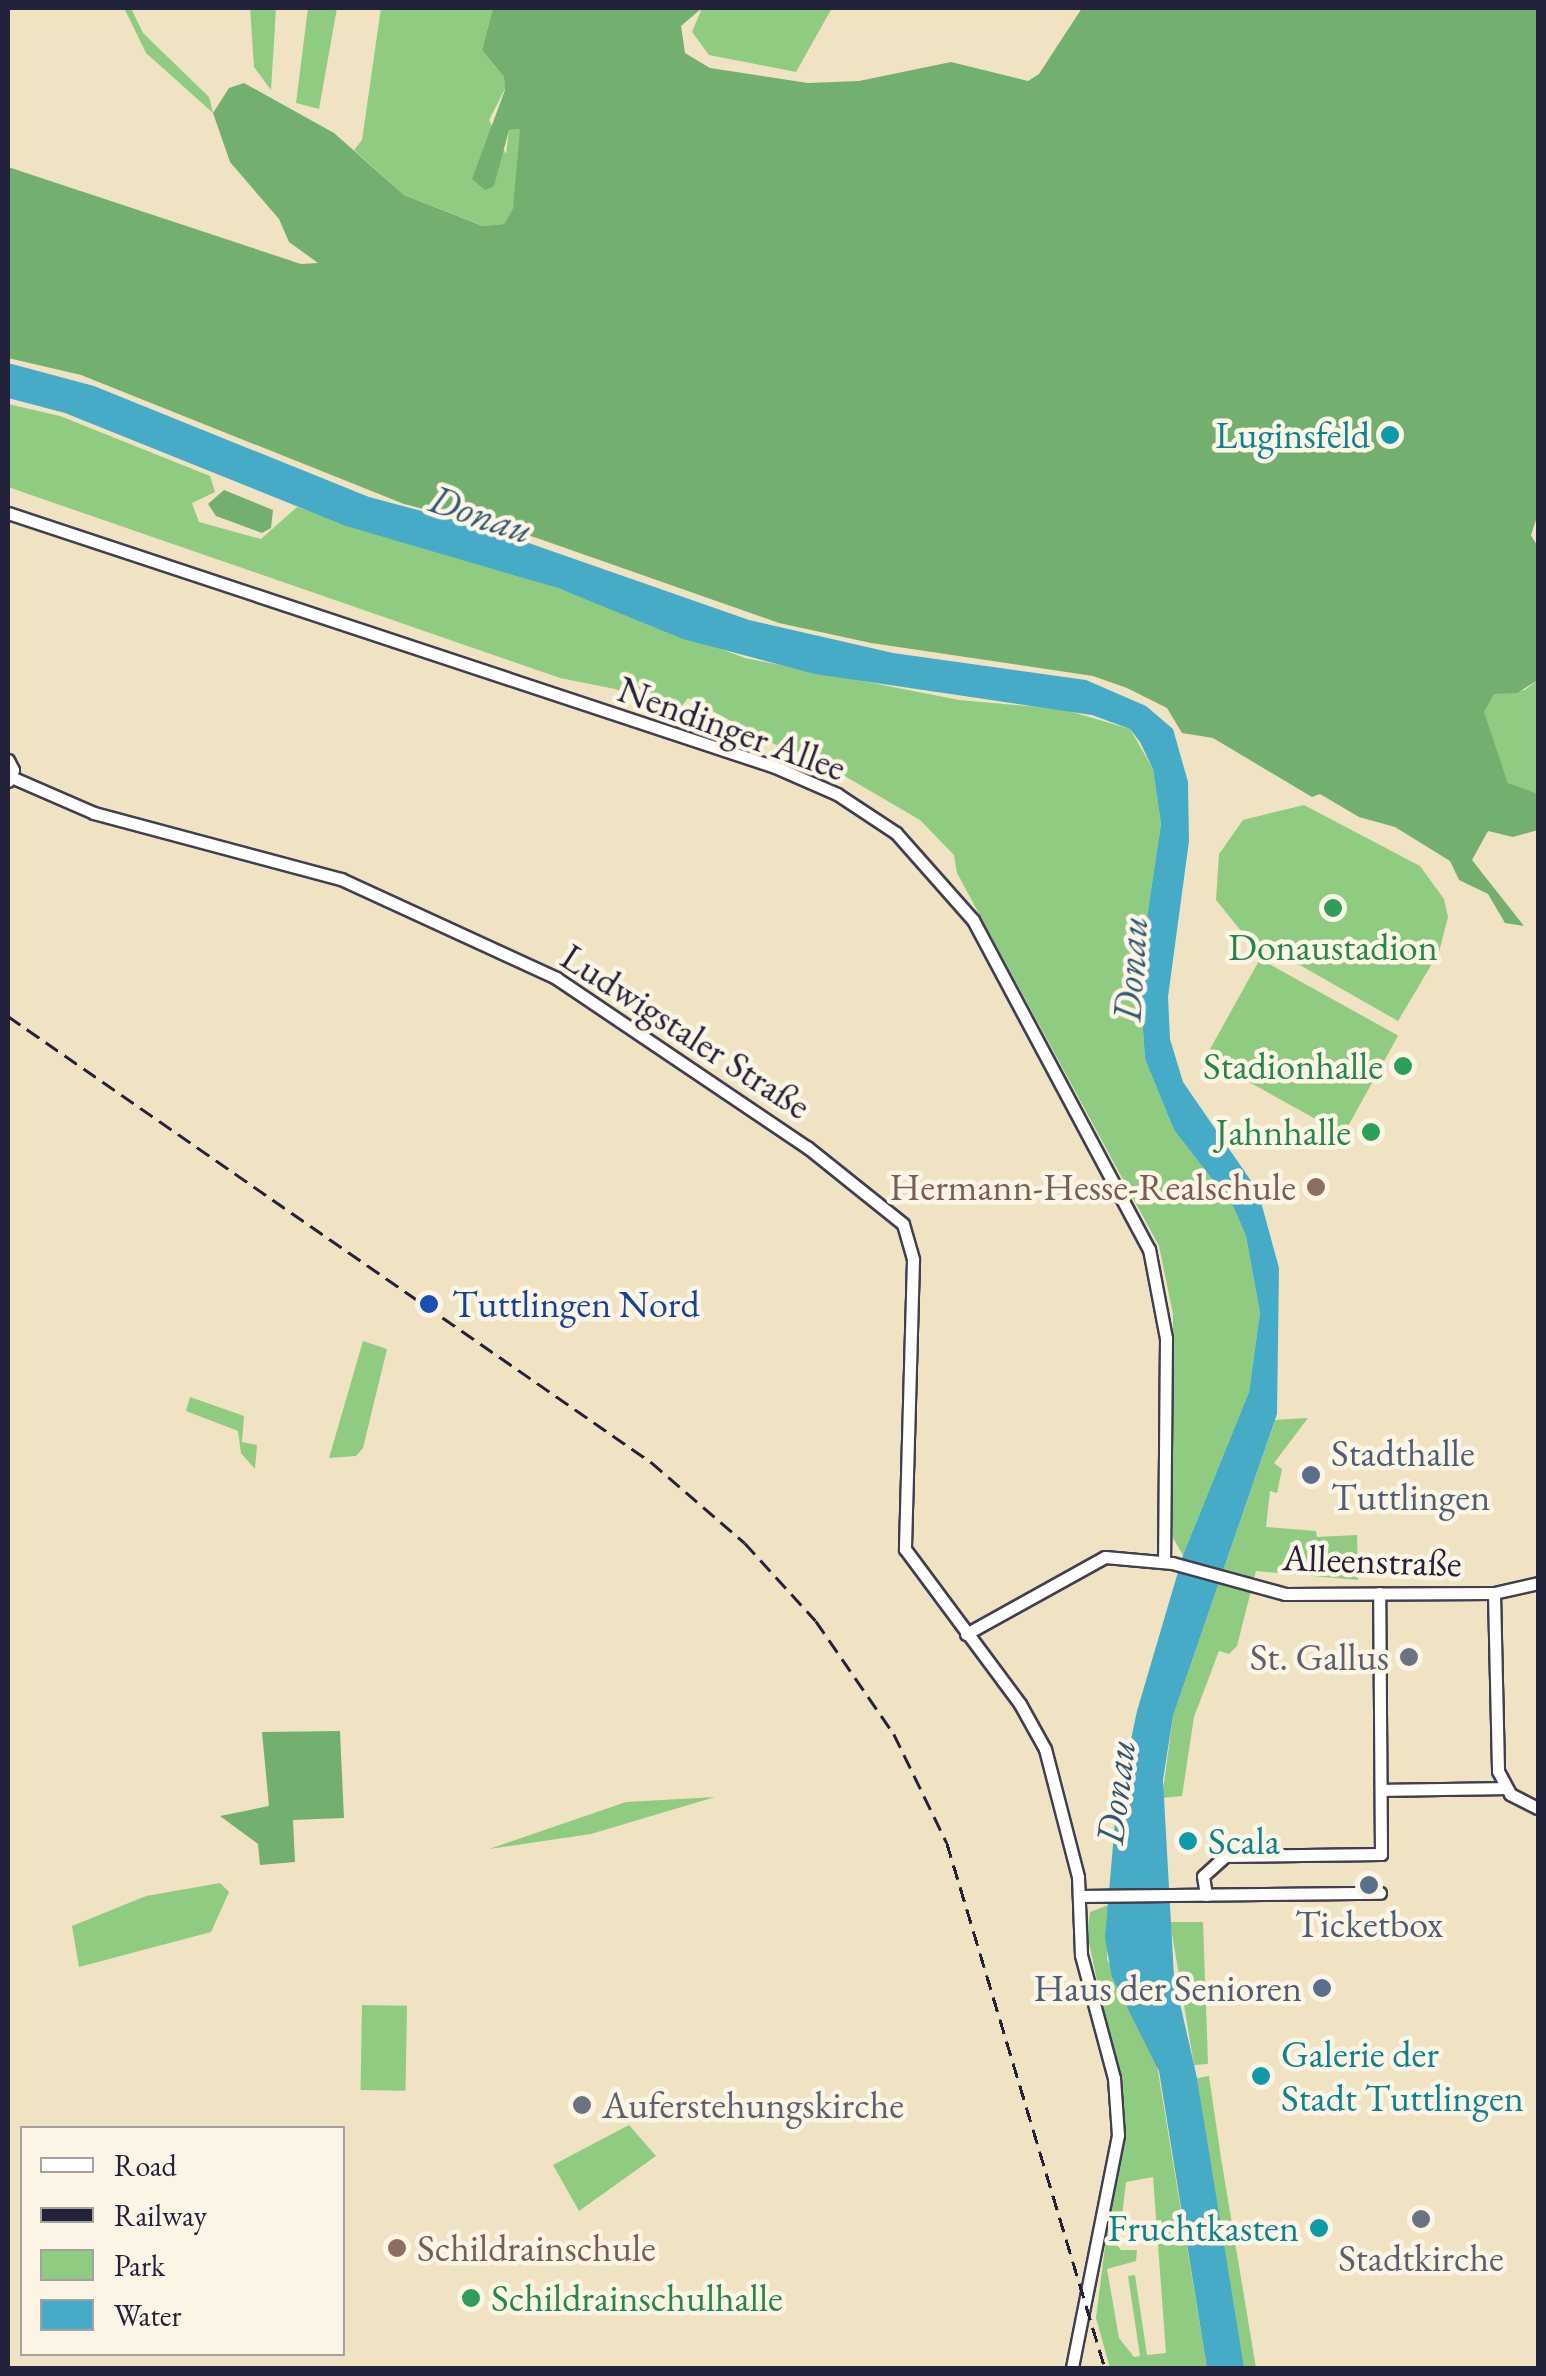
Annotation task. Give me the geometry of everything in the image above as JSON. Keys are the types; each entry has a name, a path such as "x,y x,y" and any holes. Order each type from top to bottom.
{"street":[{"name":"Nendinger Allee","path":"8,513 776,767 837,794 896,833 972,920 1150,1249 1166,1338 1164,1562"},
{"path":"8,760 9,779"},
{"name":"Ludwigstaler Straße","path":"9,779 94,813 342,879 438,919 556,978 896,1214 912,1260 905,1548 1020,1704 1044,1749 1079,1896 1079,1926 1114,2078 1118,2135 1072,2368"},
{"name":"Alleenstraße","path":"966,1634 1105,1557 1178,1564 1285,1594 1494,1593 1538,1583"},
{"path":"1206,1894 1203,1876 1226,1856 1381,1854 1379,1593"},
{"path":"1494,1593 1497,1764 1505,1788"},
{"path":"1381,1790 1505,1788 1538,1808"},
{"path":"1079,1896 1380,1893"}],"green space":[{"path":"124,8 131,8 143,33 209,97 213,113 146,53"},
{"path":"250,8 276,8 271,90 254,67"},
{"path":"308,8 337,8 319,109 296,103"},
{"path":"381,8 493,8 482,50 504,77 505,89 489,120 506,154 509,130 520,129 523,137 513,208 504,224 484,226 404,195 354,150 362,140"},
{"path":"493,8 702,8 681,26 685,53 710,68 808,83 859,81 951,62 1028,81 1039,74 1082,8 1538,8 1538,514 1531,535 1538,547 1538,680 1517,693 1494,694 1484,712 1508,783 1538,794 1538,830 1513,837 1488,831 1472,860 1524,926 1505,923 1488,894 1459,880 1450,861 1395,827 1359,817 1320,794 1312,797 1213,738 1182,733 1167,708 1127,688 1093,676 871,643 779,623 534,537 404,504 81,375 8,358 8,167 301,264 318,263 289,242 279,219 230,162 213,113 229,88 244,83 334,133 404,195 483,226 504,224 513,208 520,129 509,130 494,186 485,190 472,179 505,90 504,77 482,50"},
{"path":"702,8 832,8 796,72 709,55 692,32"},
{"path":"8,404 60,416 210,476 215,492 192,503 199,522 261,539 297,507 558,588 745,658 959,700 1062,709 1130,729 1153,769 1161,824 1139,971 1145,1059 1174,1130 1233,1206 1246,1236 1260,1313 1249,1392 1183,1555 1173,1538 1173,1314 1159,1246 957,873 954,855 920,820 807,754 780,747 688,698 677,712 615,689 560,678 8,487"},
{"path":"224,490 273,510 271,528 262,533 216,516 208,504"},
{"path":"1538,680 1538,794 1523,793 1508,783 1483,713 1494,694 1525,690"},
{"name":"Donaustadion","path":"1304,805 1420,866 1444,899 1448,917 1439,952 1398,1021 1242,932 1216,900 1219,854 1243,820"},
{"path":"1260,959 1398,1036 1343,1134 1205,1058"},
{"path":"363,1341 387,1349 363,1448 356,1456 329,1458"},
{"path":"190,1397 244,1416 242,1442 257,1445 255,1469 241,1453 238,1431 186,1411"},
{"path":"1308,1418 1274,1463 1282,1469 1277,1493 1270,1491 1266,1527 1316,1531 1317,1537 1357,1535 1358,1580 1256,1571 1237,1646 1229,1654 1219,1651 1194,1717 1182,1796 1162,1798 1173,1716 1275,1420"},
{"path":"340,1731 344,1818 293,1820 295,1862 260,1865 258,1844 220,1816 269,1806 262,1732"},
{"path":"715,1797 591,1834 489,1849 626,1802"},
{"path":"220,1883 229,1892 211,1932 79,1967 72,1926 146,1896"},
{"path":"1111,1904 1107,1959 1156,2059 1207,2368 1110,2368 1096,2318 1123,2104 1087,1933 1090,1912","holes":["1153,2177 1166,2353 1147,2355 1135,2275 1128,2276 1140,2356 1134,2357 1119,2338 1107,2269 1136,2261 1137,2250 1121,2250 1115,2243 1115,2217 1122,2216 1126,2182"]},
{"path":"1170,1922 1203,1922 1208,2064 1194,2065"},
{"path":"362,2005 407,2006 406,2091 361,2090"},
{"path":"1209,2076 1256,2368 1244,2368 1234,2322 1197,2078"},
{"path":"629,2125 656,2156 579,2211 553,2165"}],"water":[{"path":"8,363 94,386 369,497 489,529 749,620 893,653 1086,680 1146,706 1173,729 1188,782 1189,841 1168,997 1170,1039 1183,1082 1258,1191 1279,1268 1277,1414 1173,1716 1163,1780 1174,1977 1197,2078 1244,2368 1207,2368 1159,2071 1112,1977 1105,1938 1116,1810 1137,1711 1183,1555 1249,1392 1260,1313 1246,1236 1233,1206 1174,1130 1145,1059 1139,971 1161,824 1153,769 1140,742 1130,729 1092,715 815,674 683,639 558,588 346,526 65,413 8,398"}],"railway":[{"path":"8,1016 651,1462 745,1543 816,1621 894,1734 947,1843 1105,2368"}],"place":[{"name":"Luginsfeld","path":"1390,435"},
{"name":"Donaustadion","path":"1333,908"},
{"name":"Stadionhalle","path":"1403,1066"},
{"name":"Jahnhalle","path":"1371,1132"},
{"name":"Hermann-Hesse-Realschule","path":"1316,1187"},
{"name":"Tuttlingen Nord","path":"429,1304"},
{"name":"Stadthalle Tuttlingen","path":"1311,1475"},
{"name":"St. Gallus","path":"1409,1657"},
{"name":"Scala","path":"1188,1841"},
{"name":"Ticketbox","path":"1369,1885"},
{"name":"Haus der Senioren","path":"1322,1988"},
{"name":"Galerie der Stadt Tuttlingen","path":"1261,2076"},
{"name":"Auferstehungskirche","path":"582,2105"},
{"name":"Stadtkirche","path":"1421,2219"},
{"name":"Fruchtkasten","path":"1319,2228"},
{"name":"Schildrainschule","path":"397,2248"},
{"name":"Schildrainschulhalle","path":"471,2298"}],"water label":[{"name":"Donau","path":"481,514"},
{"name":"Donau","path":"1130,969"},
{"name":"Donau","path":"1115,1792"}]}
